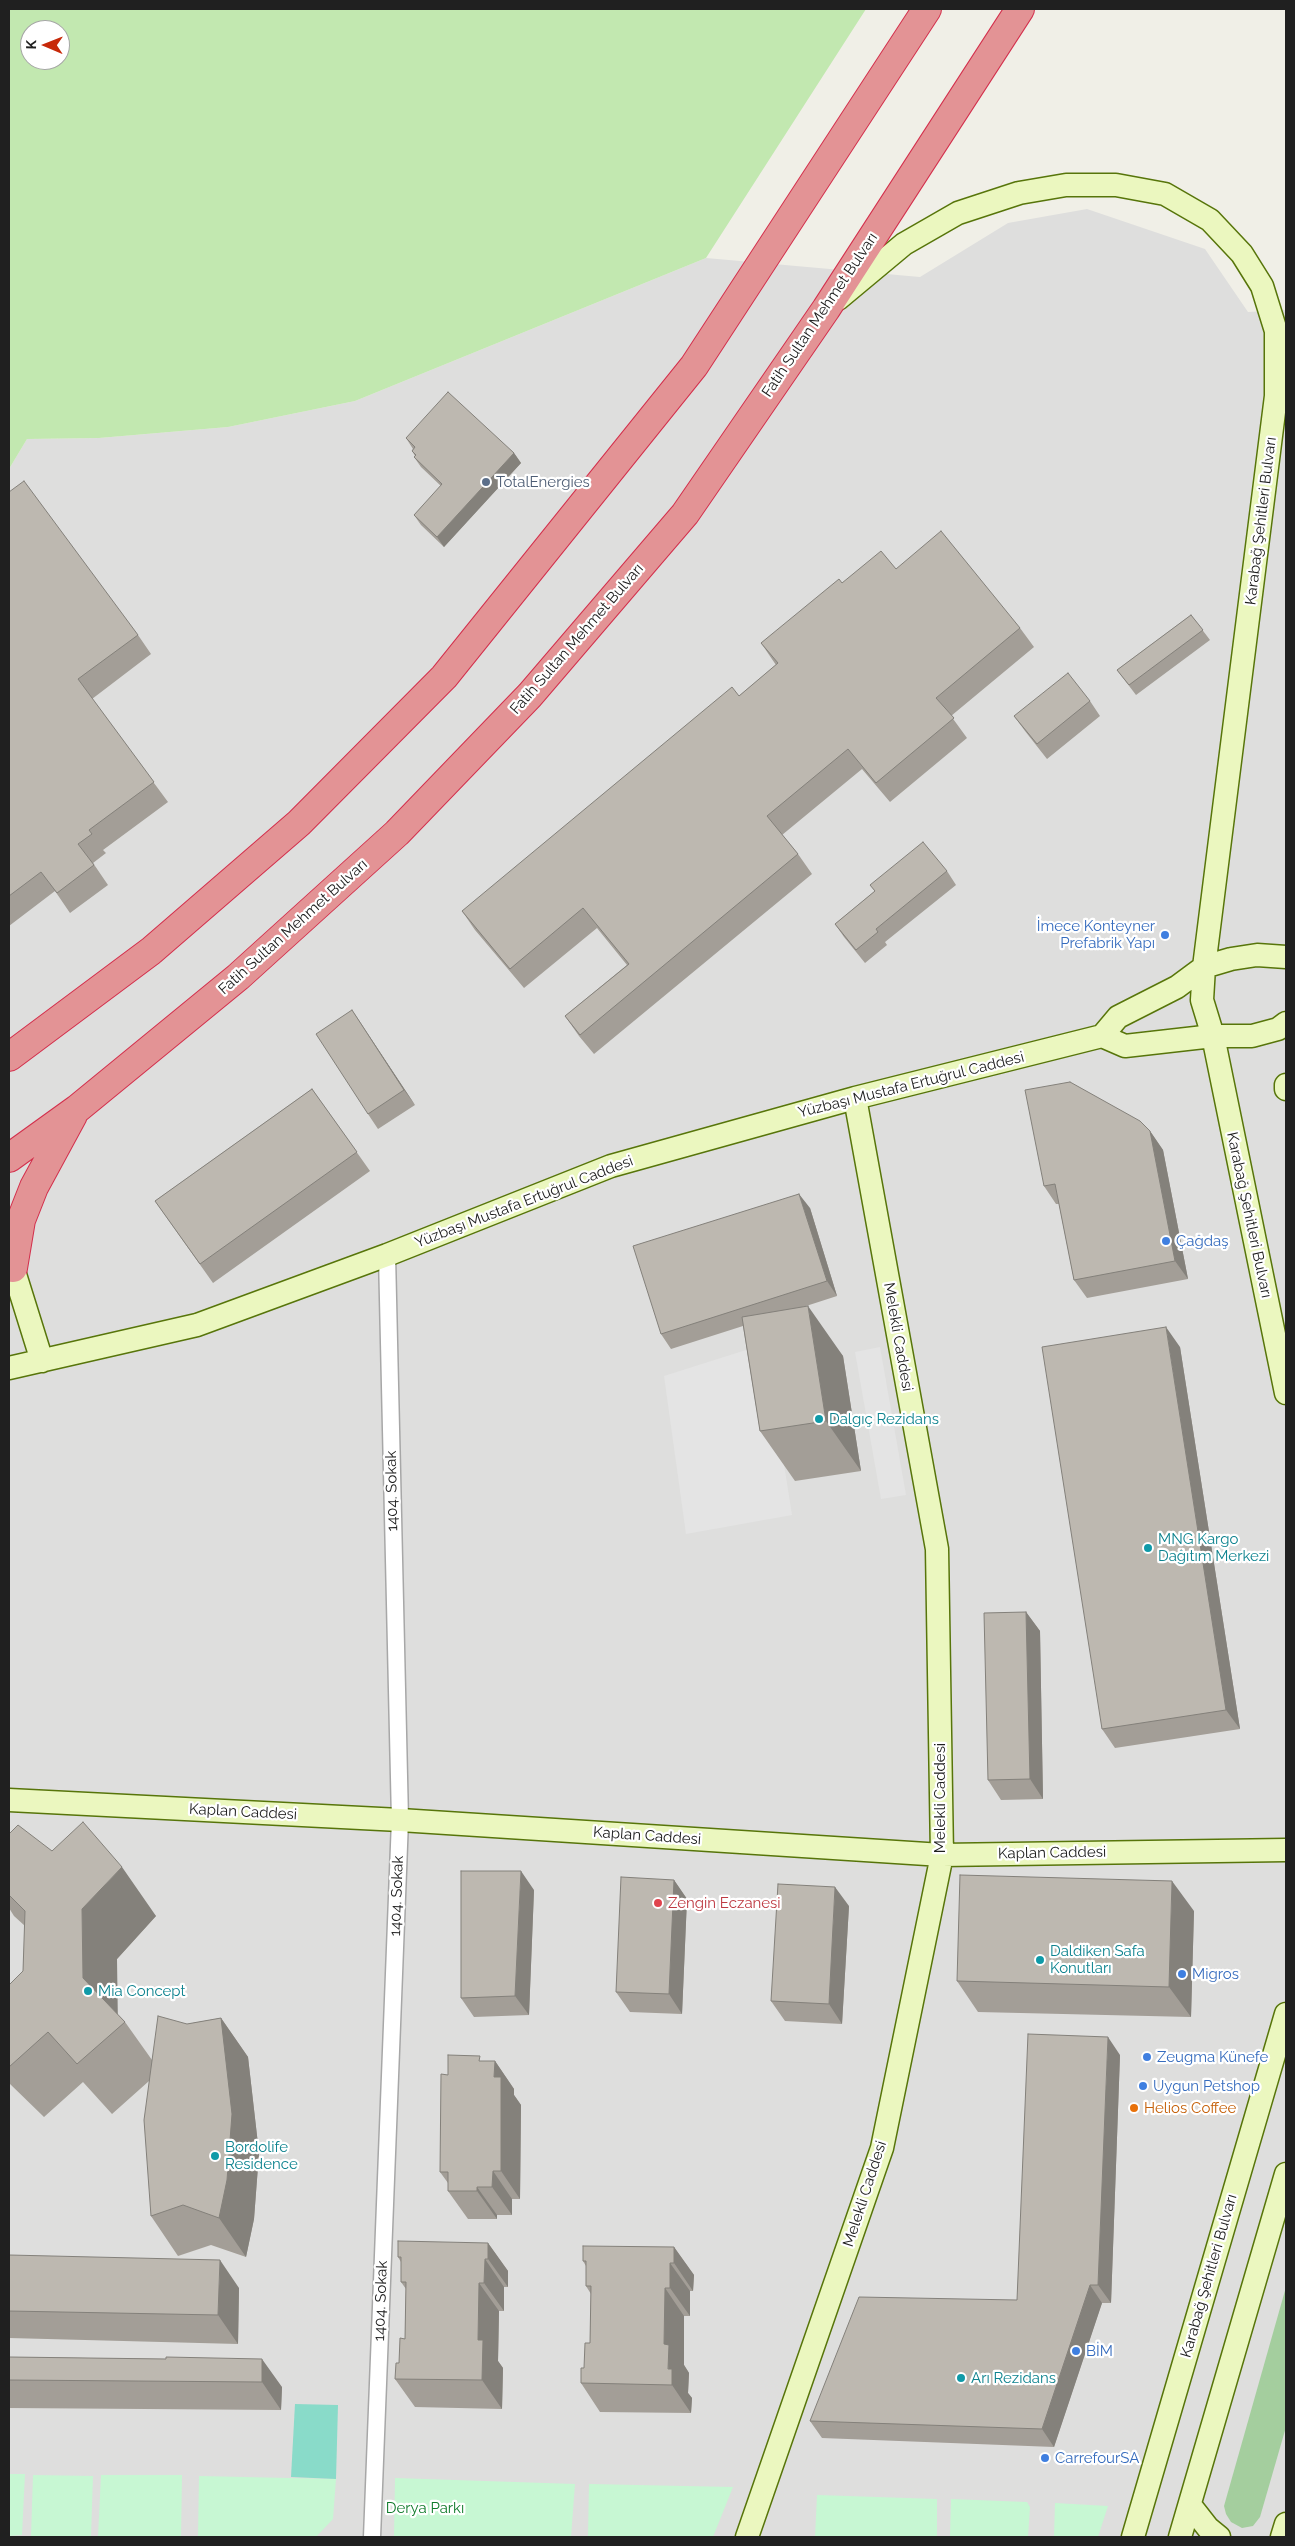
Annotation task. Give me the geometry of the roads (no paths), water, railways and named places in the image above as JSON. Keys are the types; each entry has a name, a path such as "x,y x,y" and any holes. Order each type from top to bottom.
{"highway":[{"path":"9,1057 151,951 292,829 444,677 694,366 927,9"},
{"name":"Fatih Sultan Mehmet Bulvarı","path":"9,1158 77,1109 238,977 397,833 530,695 685,514 826,309 1020,9"},
{"path":"11,1267 21,1220 34,1187 77,1109"}],"street":[{"name":"Karabağ Şehitleri Bulvarı","path":"826,309 904,244 958,213 1019,193 1066,185 1116,185 1165,194 1210,220 1242,254 1262,286 1276,331 1276,396 1204,967 1202,1000 1213,1036 1286,1393"},
{"path":"1286,951 1286,957 1257,955 1231,959 1204,967 1177,987 1118,1016 1102,1036 1125,1046 1213,1036 1252,1036 1278,1029 1286,1023"},
{"name":"Yüzbaşı Mustafa Ertuğrul Caddesi","path":"9,1368 198,1325 387,1255 611,1166 855,1098 1102,1036"},
{"path":"1286,1085 1286,1090"},
{"name":"Melekli Caddesi","path":"748,2537 882,2148 942,1854 937,1549 855,1098"},
{"name":"1404. Sokak","path":"372,2537 400,1820 387,1255"},
{"path":"11,1267 42,1361"},
{"name":"Kaplan Caddesi","path":"9,1800 400,1820 942,1854 1286,1850"},
{"name":"Karabağ Şehitleri Bulvarı","path":"1133,2537 1286,2014"},
{"path":"1180,2537 1286,2174"},
{"path":"1190,2505 1208,2528 1219,2537"},
{"path":"1282,2537 1286,2524"}],"place":[{"name":"TotalEnergies","path":"486,482"},
{"name":"İmece Konteyner Prefabrik Yapı","path":"1165,935"},
{"name":"Çağdaş","path":"1166,1241"},
{"name":"Dalgıç Rezidans","path":"819,1419"},
{"name":"MNG Kargo Dağıtım Merkezi","path":"1148,1548"},
{"name":"Zengin Eczanesi","path":"658,1903"},
{"name":"Daldiken Safa Konutları","path":"1040,1960"},
{"name":"Migros","path":"1182,1974"},
{"name":"Mia Concept","path":"88,1991"},
{"name":"Zeugma Künefe","path":"1147,2057"},
{"name":"Uygun Petshop","path":"1143,2086"},
{"name":"Helios Coffee","path":"1134,2108"},
{"name":"Bordolife Residence","path":"215,2156"},
{"name":"BİM","path":"1076,2351"},
{"name":"Arı Rezidans","path":"961,2378"},
{"name":"CarrefourSA","path":"1045,2458"}],"park label":[{"name":"Derya Parkı","path":"425,2508"}]}
